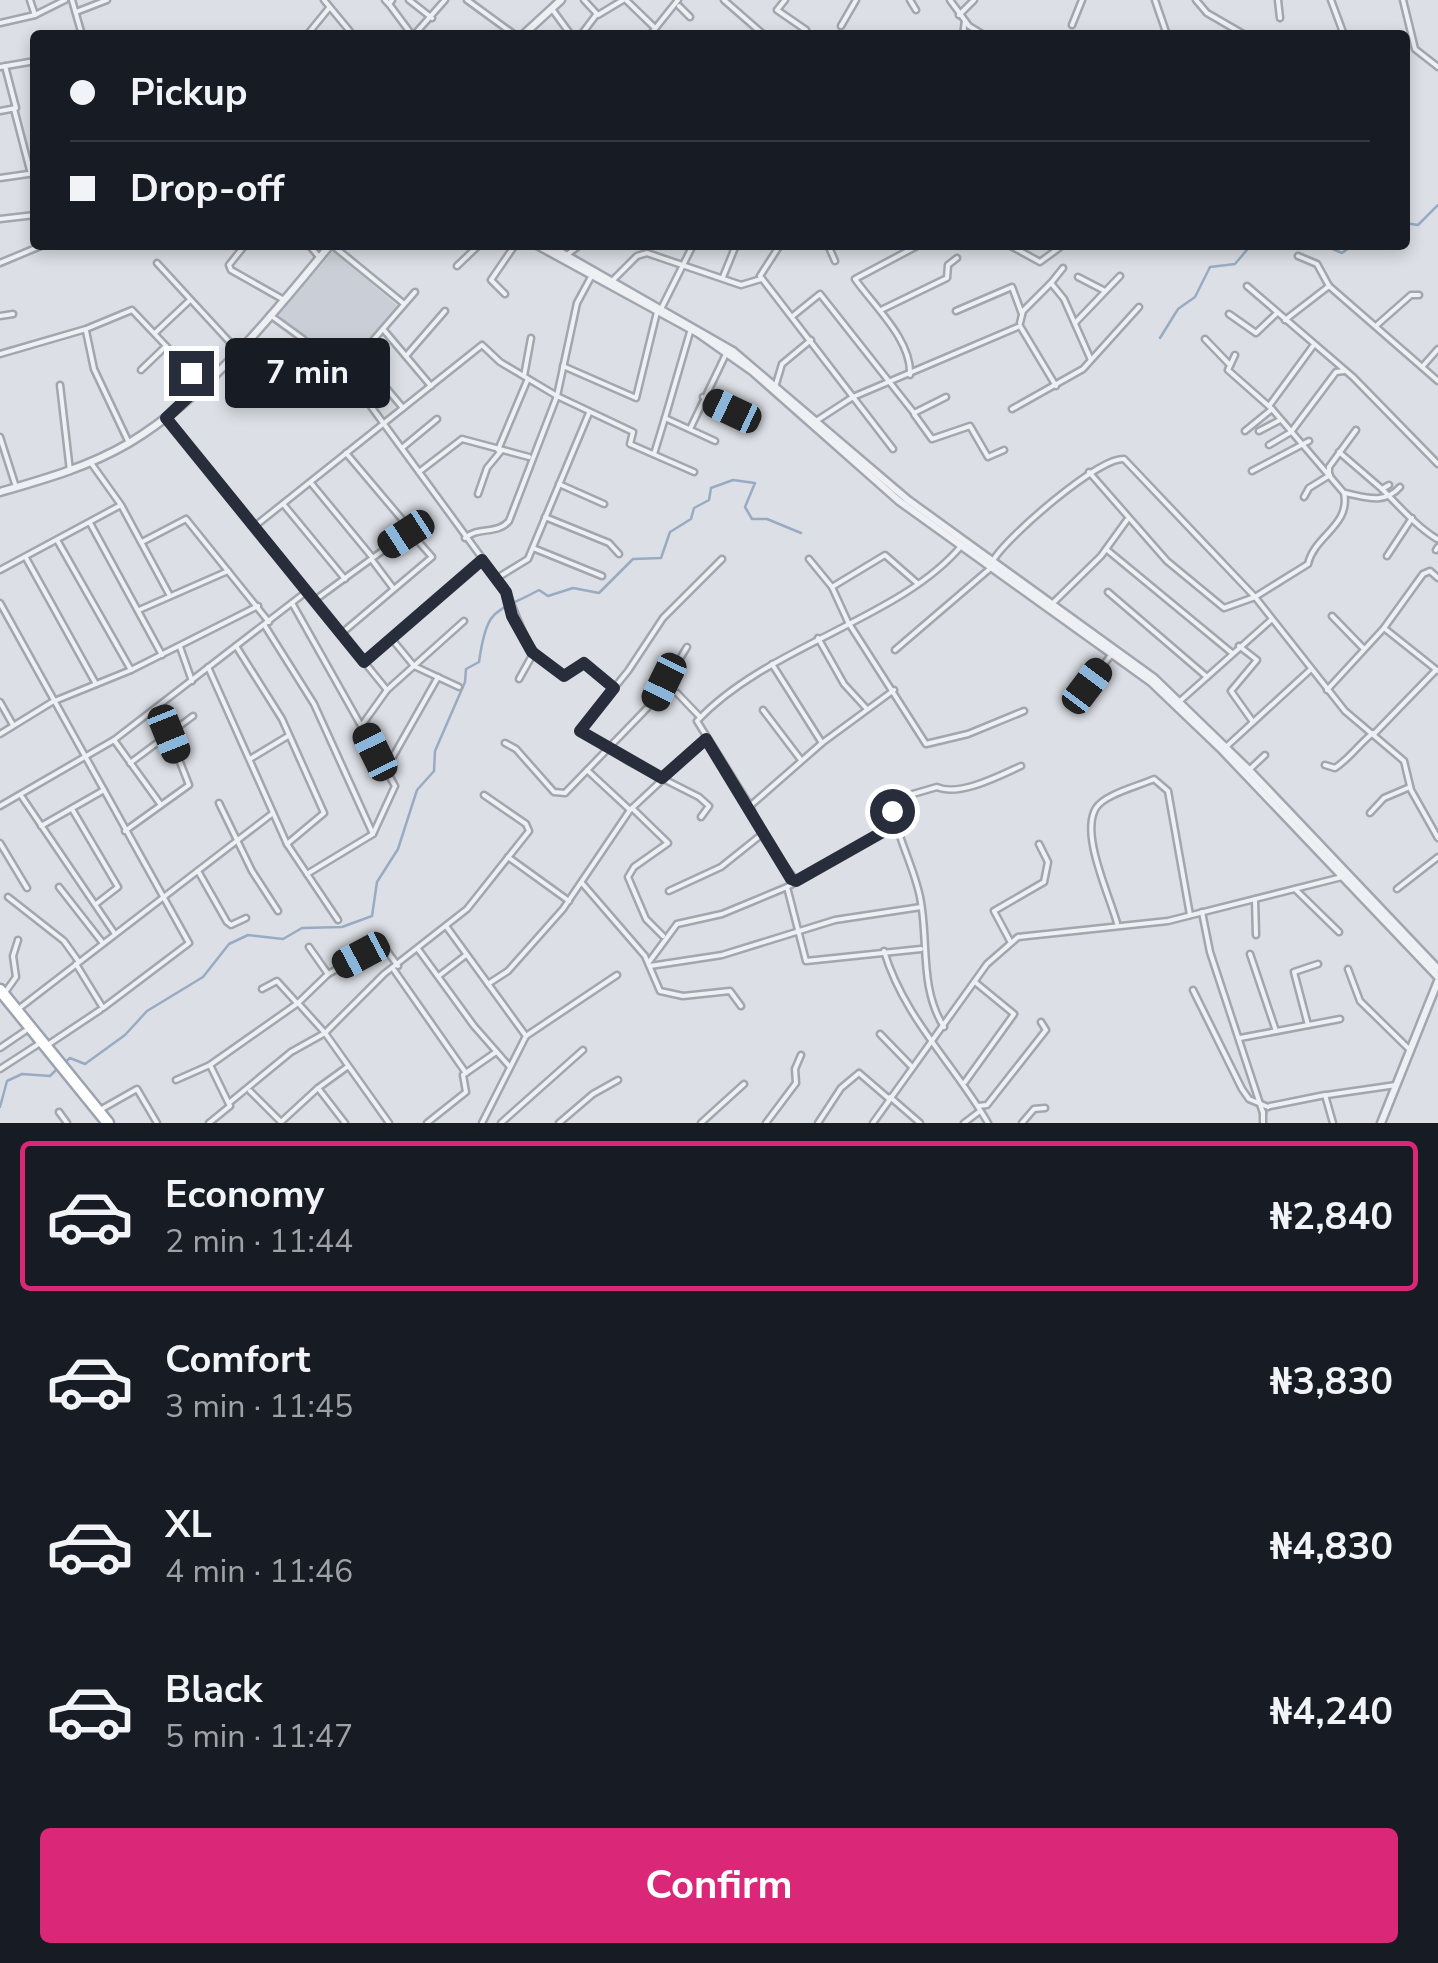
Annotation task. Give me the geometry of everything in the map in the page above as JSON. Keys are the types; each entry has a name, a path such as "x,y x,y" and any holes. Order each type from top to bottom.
{"main road":[{"path":"1,993 105,1123"},
{"path":"1,993 25,1031 42,1046"},
{"path":"60,1067 100,1110 105,1123"}],"street":[{"path":"30,0 35,15"},
{"path":"0,23 35,15 65,0"},
{"path":"72,0 81,30"},
{"path":"76,12 107,0"},
{"path":"324,0 349,30"},
{"path":"408,0 432,18"},
{"path":"419,30 445,0"},
{"path":"467,0 508,30"},
{"path":"584,0 596,15"},
{"path":"586,29 596,15 624,0 655,28 678,2 690,16"},
{"path":"724,0 758,30"},
{"path":"732,7 739,0"},
{"path":"785,0 777,10 806,30"},
{"path":"842,26 856,0"},
{"path":"910,0 916,10"},
{"path":"950,0 964,22 976,30"},
{"path":"960,15 974,0"},
{"path":"1072,25 1082,0"},
{"path":"1155,0 1165,30"},
{"path":"1196,0 1207,13 1236,30"},
{"path":"1278,0 1280,18"},
{"path":"1331,0 1342,30"},
{"path":"1403,0 1415,49 1438,67"},
{"path":"388,1 409,30"},
{"path":"528,30 554,4 568,30"},
{"path":"312,30 329,8"},
{"path":"963,30 964,22"},
{"path":"30,62 2,66 30,164"},
{"path":"0,111 14,109"},
{"path":"0,178 30,174"},
{"path":"0,220 30,216"},
{"path":"0,263 31,250"},
{"path":"240,250 229,266 231,270 284,300"},
{"path":"313,250 320,258"},
{"path":"0,492 91,462 166,418 237,350 327,250"},
{"path":"337,250 403,303"},
{"path":"457,266 474,250"},
{"path":"505,294 492,280 511,250"},
{"path":"547,250 611,282 726,354 816,421 908,500 1054,603 1180,701 1249,770 1342,878 1438,979 1381,1123"},
{"path":"554,250 591,277 659,310 776,384 899,501 995,562 1112,654 1125,659 1176,705 1438,969"},
{"path":"564,258 574,250"},
{"path":"563,366 636,398 659,310 690,250"},
{"path":"723,277 734,250"},
{"path":"611,282 641,254 746,286 761,278 777,250"},
{"path":"830,250 836,261"},
{"path":"910,250 855,279 881,310 906,354 910,374"},
{"path":"1017,250 1040,262 1057,250"},
{"path":"1298,256 1317,264 1329,286 1438,381"},
{"path":"881,310 947,278 948,265 957,258"},
{"path":"157,263 237,350"},
{"path":"1022,314 1063,268"},
{"path":"1075,323 1120,276"},
{"path":"465,538 476,530 506,526 526,458 557,396 576,303 591,277"},
{"path":"1078,277 1105,291"},
{"path":"761,278 794,315 893,449"},
{"path":"1051,282 1091,360"},
{"path":"1248,286 1344,371 1438,464"},
{"path":"1285,320 1329,286"},
{"path":"956,311 1012,287 1022,314 1020,326 1056,386"},
{"path":"342,376 415,292"},
{"path":"794,315 820,294 932,439 970,426 988,457 1004,450"},
{"path":"1378,325 1411,295 1419,295"},
{"path":"155,333 190,300"},
{"path":"1012,409 1056,386 1091,360 1139,307"},
{"path":"0,354 86,329 132,310 202,384"},
{"path":"406,356 446,310"},
{"path":"1228,314 1256,333 1278,313"},
{"path":"0,316 13,314"},
{"path":"270,315 342,376 384,423 506,592 512,616 534,654 564,676 584,663 614,688"},
{"path":"816,421 853,397 1020,326"},
{"path":"86,329 94,369 128,443"},
{"path":"383,329 431,386"},
{"path":"654,454 691,330"},
{"path":"478,494 526,378 531,338"},
{"path":"1205,339 1229,364"},
{"path":"776,384 782,364 810,340"},
{"path":"256,526 482,345 557,396 633,432 630,444 694,472"},
{"path":"1245,431 1270,408 1314,345"},
{"path":"141,370 166,346"},
{"path":"1422,367 1438,349"},
{"path":"690,429 702,397 726,354"},
{"path":"1089,472 1127,520 1221,606 1230,609 1255,598 1308,564 1310,554 1342,519 1344,493 1306,443 1228,370 1235,355"},
{"path":"360,356 403,408"},
{"path":"1269,445 1291,432 1336,372 1344,371"},
{"path":"60,385 70,471"},
{"path":"702,397 732,411"},
{"path":"914,413 946,398"},
{"path":"496,579 524,564 533,548 589,413"},
{"path":"166,418 387,690"},
{"path":"665,418 714,441"},
{"path":"402,448 436,419"},
{"path":"1259,431 1280,420"},
{"path":"1304,497 1309,488 1330,474 1339,452 1356,430"},
{"path":"0,437 16,487"},
{"path":"419,472 461,439 526,458"},
{"path":"1252,472 1306,443"},
{"path":"1339,452 1437,539"},
{"path":"342,634 432,557 346,453"},
{"path":"894,650 995,562 1014,536 1089,472 1120,457 1255,598 1327,690 1406,762 1410,789 1438,838"},
{"path":"91,462 142,542 169,594"},
{"path":"310,482 393,588"},
{"path":"559,484 604,504"},
{"path":"1382,489 1389,485"},
{"path":"1344,493 1374,499 1391,496 1400,487"},
{"path":"284,504 345,579"},
{"path":"0,570 120,505"},
{"path":"545,517 609,543 619,554"},
{"path":"142,542 184,518 258,606 314,704 373,834"},
{"path":"1387,556 1412,518"},
{"path":"1054,603 1106,549 1127,520"},
{"path":"90,523 162,654"},
{"path":"314,601 410,532"},
{"path":"57,540 130,670"},
{"path":"922,948 806,962 791,883 750,806 697,722 772,664 917,583 963,545"},
{"path":"533,548 602,576"},
{"path":"1106,549 1232,653"},
{"path":"832,587 885,555 917,583"},
{"path":"26,558 96,684"},
{"path":"809,559 832,587 848,622 928,745 1024,710"},
{"path":"364,662 482,560"},
{"path":"701,817 706,803 580,730 663,618 722,560"},
{"path":"139,610 228,571"},
{"path":"1327,690 1384,628 1424,574 1430,571 1438,578"},
{"path":"0,806 114,740 306,592"},
{"path":"1108,592 1208,677"},
{"path":"0,602 188,944 103,1008 0,1069"},
{"path":"292,603 395,788 373,834 307,874"},
{"path":"0,734 56,700 130,670 258,606"},
{"path":"1332,616 1364,649"},
{"path":"362,726 387,690 464,621"},
{"path":"1180,701 1239,646 1271,623"},
{"path":"1325,765 1335,768 1347,760 1437,671 1384,628"},
{"path":"392,638 414,666 459,686"},
{"path":"818,638 844,684 866,708"},
{"path":"180,646 192,680"},
{"path":"236,646 290,736 324,814 288,844"},
{"path":"505,743 558,794 572,788 655,700 687,646"},
{"path":"1239,646 1257,660 1232,691 1253,722"},
{"path":"519,679 534,654"},
{"path":"1087,686 1112,654"},
{"path":"772,664 822,743"},
{"path":"208,667 288,844 338,920"},
{"path":"1226,747 1310,670"},
{"path":"385,770 438,677"},
{"path":"750,806 822,743 894,690"},
{"path":"677,693 700,717"},
{"path":"0,702 13,725"},
{"path":"763,710 801,760"},
{"path":"130,763 193,716"},
{"path":"125,831 190,785 169,734"},
{"path":"250,760 290,736"},
{"path":"488,984 508,971 569,901 631,809 706,739"},
{"path":"114,740 161,806"},
{"path":"1249,770 1265,755"},
{"path":"944,1027 922,948 921,908 895,825 892,800 937,787 942,790 976,786 1021,766"},
{"path":"587,770 668,843 631,869 628,876 646,920 664,937"},
{"path":"1118,926 1090,836 1094,811 1106,800 1154,779 1168,792 1190,915"},
{"path":"1370,813 1381,800 1410,789"},
{"path":"40,826 104,790"},
{"path":"209,1123 291,1052 325,1033 348,1007 475,900 530,828 484,795"},
{"path":"22,796 114,934"},
{"path":"219,804 278,911"},
{"path":"72,809 118,887 94,905"},
{"path":"17,1010 273,813"},
{"path":"650,964 664,937 679,924 722,914 791,883 895,825"},
{"path":"669,891 721,867 762,834"},
{"path":"0,843 27,888"},
{"path":"1010,941 994,912 1044,882 1048,862 1038,844"},
{"path":"507,856 569,901"},
{"path":"1397,889 1438,857"},
{"path":"198,871 227,922 231,925 246,918"},
{"path":"873,1123 975,982 1010,941 1027,934 1190,915 1342,878"},
{"path":"582,883 650,964 663,993 683,996 730,991 741,1006"},
{"path":"59,886 103,943"},
{"path":"1296,889 1339,932"},
{"path":"8,897 64,941 103,1008"},
{"path":"1255,898 1256,936"},
{"path":"650,964 722,955 834,920 921,908"},
{"path":"1202,911 1210,952 1264,1123"},
{"path":"446,926 526,1036"},
{"path":"1,993 16,977 14,956 18,940"},
{"path":"176,1080 210,1066 298,1003 328,974 382,944 466,1073 466,1092 427,1123"},
{"path":"309,947 328,974"},
{"path":"418,949 510,1067"},
{"path":"884,952 894,984 932,1043 965,1083 988,1123"},
{"path":"1250,954 1276,1031"},
{"path":"440,975 466,955"},
{"path":"1308,1025 1294,972 1318,964"},
{"path":"1348,969 1360,1000 1410,1050"},
{"path":"583,1050 498,1123 485,1121 526,1036 617,975"},
{"path":"262,990 278,980 325,1033 389,1123"},
{"path":"965,1083 1014,1014 975,982"},
{"path":"1193,990 1242,1089 1260,1104 1268,1106 1396,1084"},
{"path":"1240,1038 1340,1018"},
{"path":"964,1123 987,1105 1029,1056 1046,1030 1041,1022"},
{"path":"0,1048 25,1031"},
{"path":"880,1034 912,1066"},
{"path":"466,1073 496,1052"},
{"path":"766,1123 796,1084 795,1069 802,1055"},
{"path":"248,1090 281,1122 349,1065"},
{"path":"210,1066 230,1103"},
{"path":"818,1123 841,1088 859,1074 920,1123"},
{"path":"558,1123 593,1094 618,1080"},
{"path":"701,1123 744,1084"},
{"path":"100,1110 137,1088 157,1123"},
{"path":"318,1088 345,1123"},
{"path":"1325,1096 1333,1123"},
{"path":"1262,1113 1268,1106"},
{"path":"1022,1123 1034,1109 1045,1108"},
{"path":"59,1112 67,1123"}],"shaded area":[{"path":"333,251 399,307 343,371 279,315"}],"waterway":[{"path":"1410,224 1418,225 1438,205"},
{"path":"1160,338 1178,309 1195,297 1210,267 1235,264 1247,250"},
{"path":"1335,250 1346,250"},
{"path":"63,1064 70,1058 85,1064 125,1035 147,1011 203,977 229,944 248,935 283,939 302,928 342,927 372,916 377,882 398,849 417,790 434,771 435,751 465,682 466,669 479,662 490,620 503,608 539,590 548,596 573,588 599,593 633,559 661,558 670,532 691,519 694,508 709,500 711,488 733,480 755,483 745,507 752,519 767,519 801,533"},
{"path":"0,1107 7,1081 22,1074 50,1076 57,1069"}],"route":[{"path":"191,373 202,384 166,418 364,662 482,560 506,592 512,616 535,655 564,676 582,662 614,688 580,731 662,778 706,739 749,804 763,837 791,879 796,881 895,825 892,811"}]}
